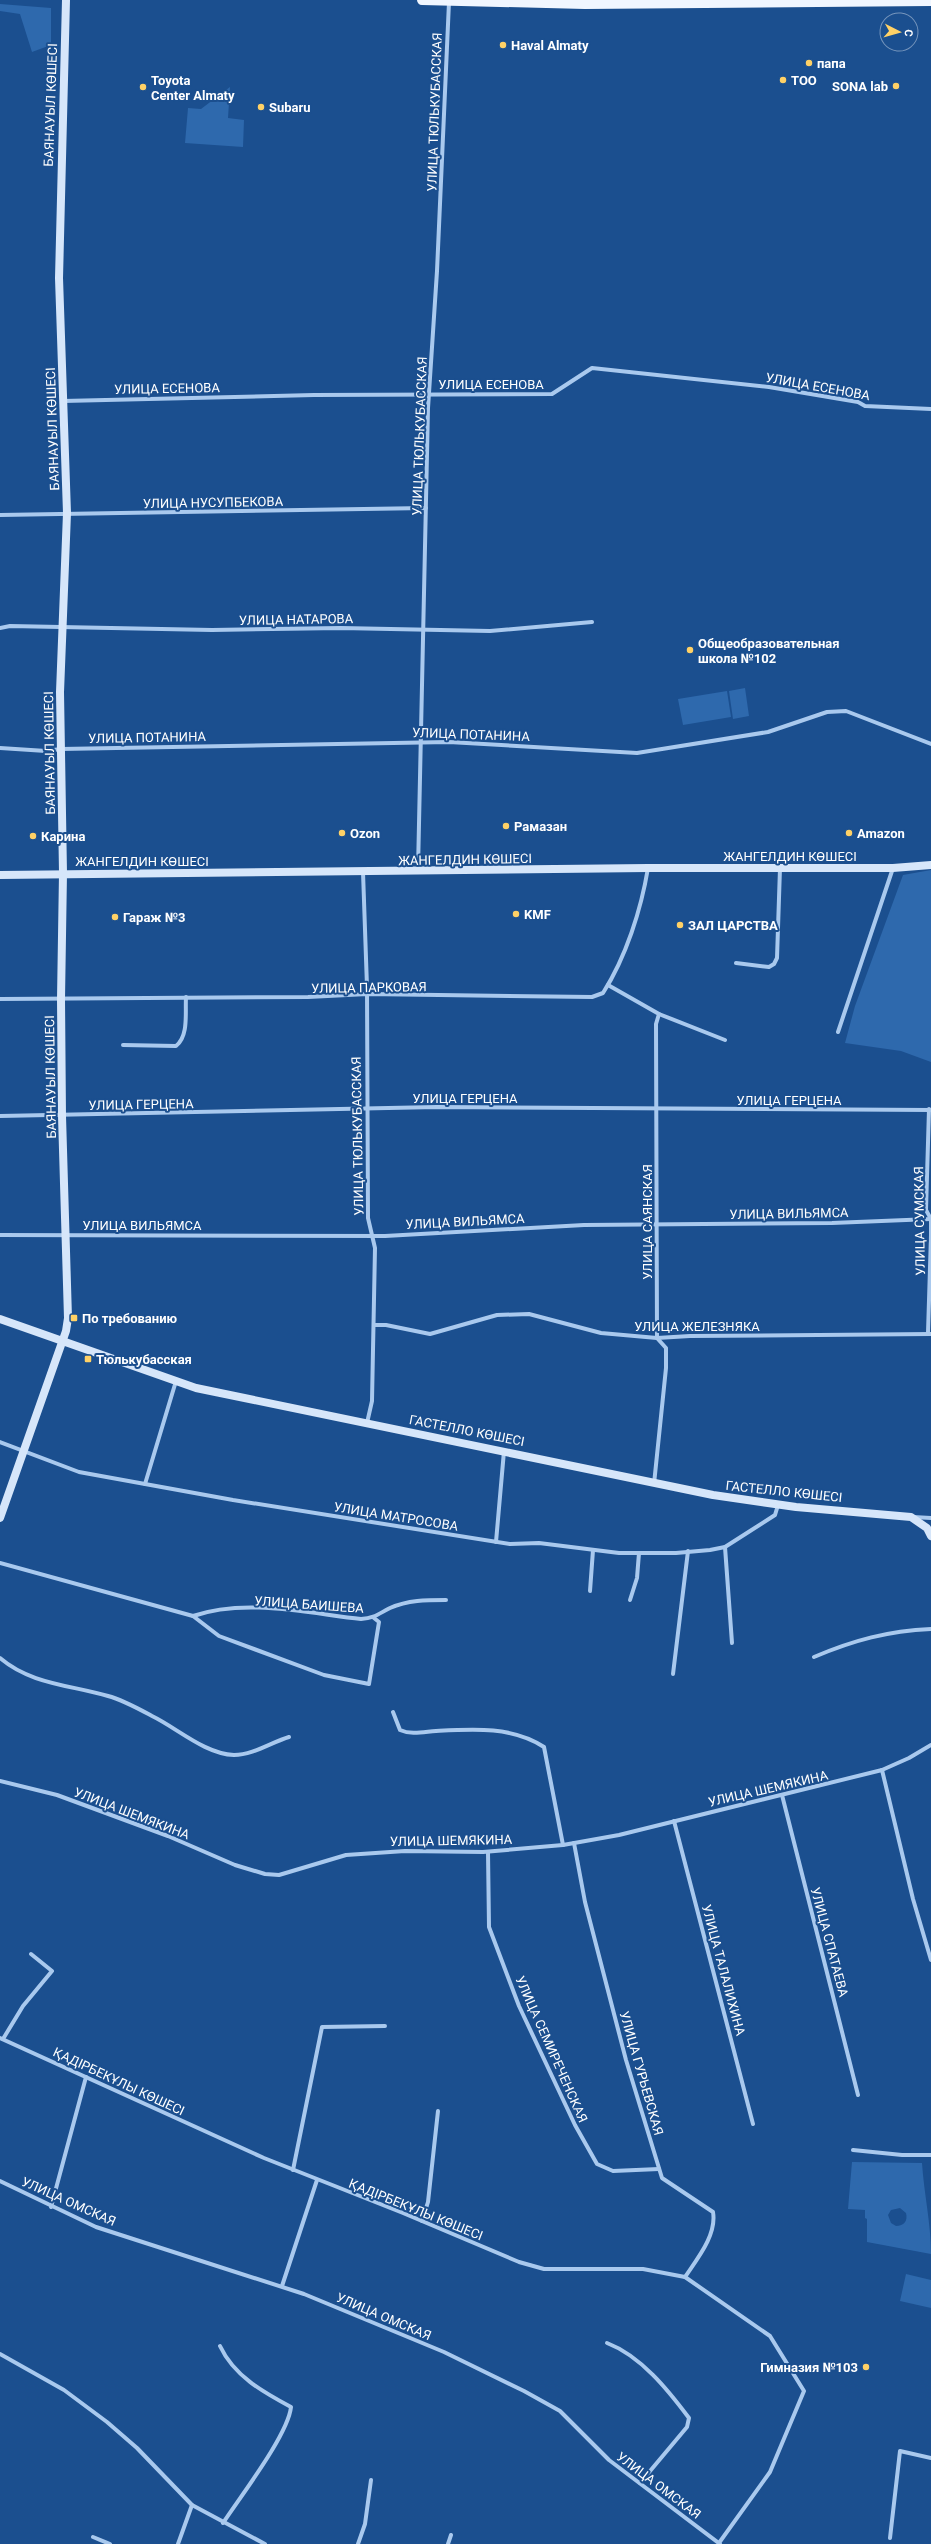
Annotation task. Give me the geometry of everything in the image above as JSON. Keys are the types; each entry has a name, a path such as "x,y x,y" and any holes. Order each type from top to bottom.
{"main road":[{"name":"БАЯНАУЫЛ КӨШЕСІ","path":"0,1518 63,1342 68,1318 62,1116 61,999 63,873 60,692 67,513 59,278 66,0"},
{"path":"422,0 449,2 585,4 931,1"},
{"name":"ЖАНГЕЛДИН КӨШЕСІ","path":"0,874 418,872 648,868 893,868 931,865"},
{"name":"ГАСТЕЛЛО КӨШЕСІ","path":"0,1319 196,1388 504,1450 654,1484 778,1504 911,1517 927,1528 931,1536"}],"street":[{"name":"УЛИЦА ТЮЛЬКУБАССКАЯ","path":"418,872 429,394 438,247 449,2"},
{"name":"УЛИЦА ЕСЕНОВА","path":"63,401 429,394 552,394 592,368 769,387 858,402 865,406 931,409"},
{"name":"УЛИЦА НУСУПБЕКОВА","path":"0,515 426,508"},
{"name":"УЛИЦА НАТАРОВА","path":"0,628 490,630 592,622"},
{"name":"УЛИЦА ПОТАНИНА","path":"0,748 46,751 61,748 420,742 637,753 768,732 827,712 846,711 931,744"},
{"name":"УЛИЦА ПАРКОВАЯ","path":"0,999 308,997 367,994 592,997 603,993 624,950 640,905 648,868"},
{"path":"736,963 769,967 774,964 777,958 780,868"},
{"path":"838,1032 893,868"},
{"name":"УЛИЦА ТЮЛЬКУБАССКАЯ","path":"363,872 367,994 368,1218 375,1248 372,1401 367,1423"},
{"path":"608,985 659,1014 725,1040"},
{"path":"123,1045 176,1046 181,1042 185,1030 186,997"},
{"name":"УЛИЦА САЯНСКАЯ","path":"654,1484 666,1368 666,1348 657,1338 656,1024 659,1014"},
{"name":"УЛИЦА ГЕРЦЕНА","path":"0,1116 62,1116 437,1107 930,1110"},
{"name":"УЛИЦА СУМСКАЯ","path":"930,1110 926,1210 931,1219 930,1334"},
{"name":"УЛИЦА ВИЛЬЯМСА","path":"0,1235 372,1236 584,1225 657,1226 931,1219"},
{"name":"УЛИЦА ЖЕЛЕЗНЯКА","path":"374,1325 386,1325 430,1334 497,1315 529,1314 601,1333 657,1338 690,1336 930,1334"},
{"path":"145,1484 176,1381"},
{"name":"УЛИЦА МАТРОСОВА","path":"0,1442 79,1472 496,1542 539,1543 593,1550 639,1553 688,1551 725,1547 775,1515 778,1504"},
{"path":"496,1542 504,1450"},
{"path":"911,1517 931,1518"},
{"path":"725,1547 732,1643"},
{"path":"590,1591 593,1550"},
{"path":"673,1674 688,1551"},
{"path":"630,1600 637,1578 639,1553"},
{"path":"0,1563 193,1616 219,1636 324,1675 369,1684 379,1622 374,1618"},
{"name":"УЛИЦА БАИШЕВА","path":"193,1616 212,1609 264,1609 361,1619 374,1618 390,1608 416,1601 446,1600"},
{"path":"814,1657 850,1642 896,1630 931,1629"},
{"path":"0,1658 11,1667 34,1679 110,1696 153,1716 216,1752 235,1755 249,1752 289,1737"},
{"path":"393,1712 400,1730 409,1734 470,1730 504,1732 533,1740 544,1747 563,1845"},
{"name":"УЛИЦА ШЕМЯКИНА","path":"0,1781 57,1795 168,1836 235,1865 265,1874 279,1874 346,1855 405,1851 488,1852 563,1845 619,1835 882,1770 909,1758 931,1745"},
{"path":"882,1770 913,1899 931,1960"},
{"name":"УЛИЦА СПАТАЕВА","path":"782,1795 858,2095"},
{"name":"УЛИЦА ТАЛАЛИХИНА","path":"674,1821 753,2124"},
{"name":"УЛИЦА ГУРЬЕВСКАЯ","path":"574,1843 585,1902 624,2052 662,2178 713,2212 714,2218 709,2239 685,2277"},
{"name":"УЛИЦА СЕМИРЕЧЕНСКАЯ","path":"488,1852 489,1927 519,2006 578,2131 596,2164 612,2172 660,2169"},
{"path":"1,2038 23,2006 52,1971 31,1954"},
{"path":"293,2170 322,2027 385,2026"},
{"name":"ҚАДІРБЕКҰЛЫ КӨШЕСІ","path":"1,2038 316,2180 422,2221 519,2262 544,2269 560,2271 593,2267 643,2269 685,2277 770,2336 804,2391 770,2472 719,2544"},
{"path":"51,2207 86,2077"},
{"path":"422,2221 428,2202 438,2111"},
{"path":"853,2150 902,2155 931,2155"},
{"path":"282,2286 316,2180"},
{"name":"УЛИЦА ОМСКАЯ","path":"0,2181 51,2207 96,2227 282,2286 444,2352 524,2391 560,2411 609,2460 719,2544"},
{"path":"607,2343 616,2346 642,2366 668,2391 689,2418 687,2428 640,2483"},
{"path":"220,2346 226,2359 258,2390 291,2407 290,2417 274,2446 223,2523"},
{"path":"0,2354 64,2390 107,2422 137,2448 192,2505 223,2523 265,2544"},
{"path":"890,2538 900,2451 931,2458"},
{"path":"358,2544 365,2524 371,2480"},
{"path":"178,2544 192,2505"},
{"path":"448,2544 451,2535"},
{"path":"93,2538 110,2544"}],"shaded area":[{"path":"0,4 51,8 51,45 32,52 20,14 0,11"},
{"path":"230,87 228,118 244,120 243,147 185,143 188,108 201,109"},
{"path":"745,688 749,716 733,719 729,691"},
{"path":"727,691 731,717 683,725 678,699"},
{"path":"931,870 931,1062 901,1051 845,1043 855,1006 903,875"},
{"path":"852,2162 922,2163 930,2231 931,2254 867,2242 867,2219 865,2218 865,2210 848,2209","holes":["900,2208 906,2213 906,2221 899,2226 891,2223 888,2215 891,2210"]},
{"path":"906,2274 931,2280 931,2308 900,2301"}],"place":[{"name":"Haval Almaty","path":"503,45"},
{"name":"папа","path":"809,63"},
{"name":"ТОО","path":"783,80"},
{"name":"SONA lab","path":"896,86"},
{"name":"Toyota Center Almaty","path":"143,87"},
{"name":"Subaru","path":"261,107"},
{"name":"Общеобразовательная школа №102","path":"690,650"},
{"name":"Рамазан","path":"506,826"},
{"name":"Ozon","path":"342,833"},
{"name":"Amazon","path":"849,833"},
{"name":"Карина","path":"33,836"},
{"name":"KMF","path":"516,914"},
{"name":"Гараж №3","path":"115,917"},
{"name":"ЗАЛ ЦАРСТВА","path":"680,925"},
{"name":"По требованию","path":"74,1318"},
{"name":"Тюлькубасская","path":"88,1359"},
{"name":"Гимназия №103","path":"866,2367"}]}
